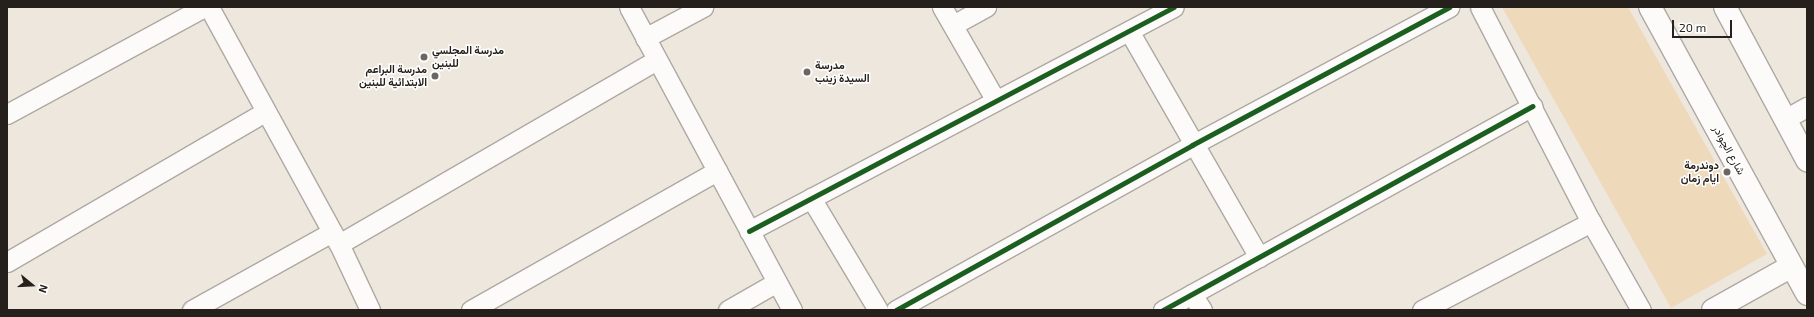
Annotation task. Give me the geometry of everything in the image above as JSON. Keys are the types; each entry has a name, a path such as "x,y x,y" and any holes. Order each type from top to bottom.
{"main road":[{"name":"شارع الچوادر","path":"1650,7 1807,294"},
{"path":"1725,7 1807,160"},
{"path":"1713,310 1792,266"}],"street":[{"path":"7,114 204,7"},
{"path":"209,7 335,238 370,310"},
{"path":"628,7 792,310"},
{"path":"645,38 702,7"},
{"path":"942,7 996,101"},
{"path":"953,25 986,7"},
{"path":"749,231 1174,7"},
{"path":"896,310 1192,145 1449,7"},
{"path":"1480,7 1592,222 1640,310"},
{"path":"1128,31 1192,145 1259,257"},
{"path":"192,310 335,238 657,60"},
{"path":"1164,310 1532,106"},
{"path":"1785,120 1807,107"},
{"path":"7,262 265,112"},
{"path":"471,310 717,171"},
{"path":"811,198 878,310"},
{"path":"1422,310 1592,222"},
{"path":"728,310 777,282"},
{"path":"1192,294 1202,310"}],"shaded area":[{"path":"1502,7 1628,7 1767,254 1671,308"}],"cycle path":[{"path":"749,231 1174,7"},
{"path":"896,310 1192,145 1449,7"},
{"path":"1163,310 1532,106"}],"place":[{"name":"مدرسة المجلسي للبنين","path":"424,57"},
{"name":"مدرسة السيدة زينب","path":"807,72"},
{"name":"مدرسة البراعم الابتدائية للبنين","path":"435,76"},
{"name":"دوندرمة ايام زمان","path":"1727,172"}]}
